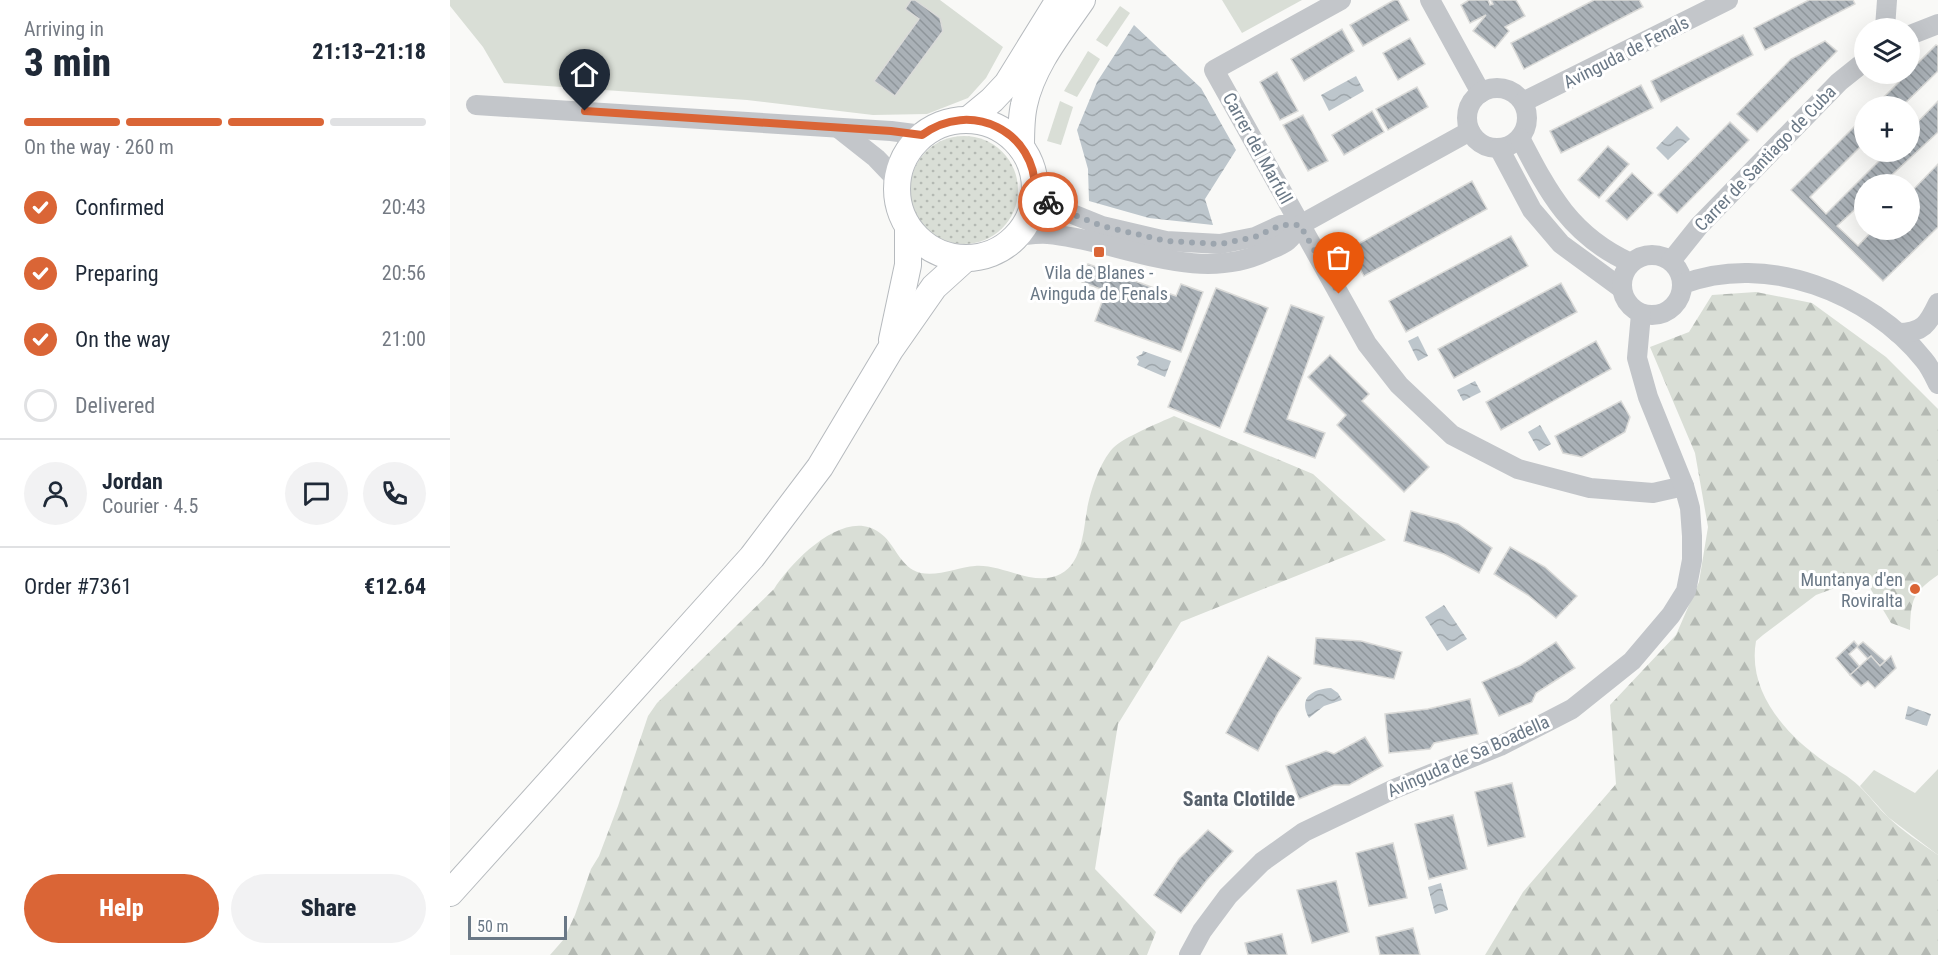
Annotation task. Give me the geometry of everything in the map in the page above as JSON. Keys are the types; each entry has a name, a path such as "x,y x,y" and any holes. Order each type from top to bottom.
{"main road":[{"path":"969,119 1007,84 1059,0"},
{"path":"1021,147 1022,116 1029,85 1051,46 1082,0"},
{"path":"969,119 982,121 1001,129 1021,147 1033,171 1035,192 1029,216 1016,236 996,251 981,256 952,257 922,243 908,228 897,202 897,180 901,163 907,152 922,135 931,128 947,122 969,119"},
{"path":"890,350 908,264 908,228"},
{"path":"450,893 752,557 820,467 890,350 934,288 966,258"}],"street":[{"name":"Carrer del Marfull","path":"1341,0 1214,70 1367,344 1399,385 1452,435 1518,469 1590,488 1653,493 1684,486"},
{"path":"1430,0 1481,93"},
{"name":"Avinguda de Fenals","path":"1523,102 1728,0"},
{"path":"1886,18 1887,0"},
{"path":"1920,30 1938,24"},
{"name":"Carrer de Santiago de Cuba","path":"1671,261 1699,226 1839,82 1854,70"},
{"path":"1499,87 1517,95 1523,102 1528,120 1525,130 1514,143 1499,148 1482,144 1470,131 1468,123 1470,106 1481,93 1499,87"},
{"path":"476,105 891,131 922,135"},
{"path":"838,128 876,158 897,180"},
{"path":"1035,192 1054,207 1102,226 1166,241 1220,244 1255,237 1281,225 1300,225 1470,131"},
{"path":"1520,138 1558,206 1582,232 1610,254 1631,263"},
{"path":"1499,148 1532,210 1561,244 1621,288"},
{"path":"1016,236 1047,233 1079,238 1163,260 1220,264 1257,256 1291,240 1300,225"},
{"path":"1658,255 1671,261 1681,272 1683,284 1676,306 1661,315 1641,314 1628,305 1621,288 1623,274 1631,263 1641,256 1658,255"},
{"path":"1683,284 1703,277 1742,274 1772,275 1803,282 1841,295 1871,312 1898,333 1926,361 1938,384"},
{"path":"1926,361 1925,343 1928,324 1938,303"},
{"name":"Avinguda de Sa Boadella","path":"1190,955 1202,931 1228,896 1262,862 1304,832 1394,789 1500,746 1572,709 1632,661 1671,615 1686,591 1692,560 1690,508 1684,486 1648,397 1637,358 1641,314"},
{"path":"1898,333 1912,333 1928,324"}],"green space":[{"path":"450,0 940,0 1003,47 986,78 968,98 927,114 873,115 747,100 504,83 483,47 450,6"},
{"path":"1222,0 1302,0 1242,33"},
{"path":"1120,6 1130,13 1107,47 1096,40"},
{"path":"1088,51 1100,59 1077,97 1064,91"},
{"path":"1060,101 1073,107 1061,145 1047,141"},
{"path":"964,136 985,140 1002,152 1014,169 1018,190 1014,211 1002,228 985,240 964,244 943,240 926,228 914,211 910,190 914,169 926,152 943,140"},
{"path":"1756,292 1812,303 1886,357 1938,409 1938,575 1918,592 1912,604 1910,630 1891,623 1870,588 1851,582 1816,595 1763,635 1756,641 1755,660 1764,695 1772,710 1796,739 1855,782 1899,827 1938,855 1938,955 1485,955 1523,892 1616,784 1610,705 1676,635 1699,582 1708,527 1695,453 1650,347 1689,332 1712,295"},
{"path":"1174,416 1313,474 1386,540 1181,622 1118,724 1095,869 1156,932 1147,955 550,955 564,939 575,915 591,869 599,856 618,806 648,716 657,703 774,589 806,552 836,531 851,526 866,527 885,537 903,562 920,573 928,574 985,566 1036,578 1056,576 1065,572 1071,565 1080,548 1088,502 1108,454 1125,439"},
{"path":"1938,769 1938,855 1888,817 1860,786 1874,770 1915,793"}],"water":[{"path":"1134,25 1201,88 1236,150 1205,199 1213,225 1149,218 1089,201 1088,169 1077,130 1097,82"},
{"path":"1356,76 1364,91 1329,111 1321,95"},
{"path":"1677,126 1690,139 1668,160 1656,148"},
{"path":"1418,336 1428,356 1418,361 1408,341"},
{"path":"1143,351 1171,361 1165,377 1137,365 1139,361 1136,357"},
{"path":"1475,381 1481,392 1463,401 1457,390"},
{"path":"1540,425 1551,444 1539,451 1528,432"},
{"path":"1444,605 1467,639 1447,651 1425,617"},
{"path":"1331,688 1342,700 1324,706 1309,718 1305,705 1306,700 1318,690"},
{"path":"1908,706 1931,714 1927,726 1905,719"},
{"path":"1441,883 1448,910 1435,914 1428,887"}],"building":[{"path":"911,0 915,0 940,18 943,31 895,96 874,81 919,19 905,9"},
{"path":"1394,0 1398,0 1409,20 1363,46 1350,25"},
{"path":"1469,0 1488,0 1490,5 1493,4 1491,0 1516,0 1525,16 1505,27 1509,31 1495,48 1473,31 1486,15 1470,23 1461,5"},
{"path":"1594,0 1639,0 1643,7 1524,69 1511,43"},
{"path":"1809,0 1853,0 1855,4 1765,50 1754,28"},
{"path":"1342,29 1354,51 1304,81 1291,59"},
{"path":"1743,35 1753,55 1661,102 1651,81"},
{"path":"1410,38 1425,64 1398,80 1383,53"},
{"path":"1825,41 1837,51 1757,132 1737,114 1791,59"},
{"path":"1936,45 1938,46 1938,71 1912,96 1885,96 1897,84 1920,84 1920,61"},
{"path":"1277,72 1298,111 1280,120 1260,82"},
{"path":"1641,85 1653,108 1561,153 1550,131"},
{"path":"1417,87 1428,107 1388,130 1376,109"},
{"path":"1938,101 1938,132 1920,149 1920,120"},
{"path":"1372,111 1384,132 1344,155 1332,135"},
{"path":"1303,115 1328,161 1308,171 1283,125"},
{"path":"1730,122 1749,140 1677,213 1658,195"},
{"path":"1854,127 1854,153 1810,197 1826,214 1854,186 1854,210 1837,226 1858,246 1864,240 1920,240 1920,183 1938,164 1938,227 1883,281 1791,190"},
{"path":"1608,146 1629,164 1599,198 1578,180"},
{"path":"1878,162 1906,162 1893,174 1866,174"},
{"path":"1632,173 1653,193 1627,220 1606,201"},
{"path":"1472,181 1487,209 1364,276 1349,249"},
{"path":"1511,236 1528,266 1406,332 1389,301"},
{"path":"1088,264 1176,296 1181,284 1203,292 1181,352 1095,321 1106,291 1082,282"},
{"path":"1561,283 1577,312 1454,378 1438,349"},
{"path":"1216,288 1268,308 1220,428 1168,407"},
{"path":"1291,305 1324,317 1287,419 1325,433 1315,458 1244,432"},
{"path":"1596,341 1611,369 1501,430 1486,402"},
{"path":"1330,355 1369,394 1362,401 1429,467 1404,492 1337,425 1346,415 1308,377"},
{"path":"1621,401 1630,417 1625,432 1582,457 1563,453 1555,436"},
{"path":"1411,511 1458,524 1492,548 1479,573 1444,554 1404,541"},
{"path":"1510,547 1545,567 1577,596 1556,618 1528,595 1494,574"},
{"path":"1316,638 1361,641 1402,652 1394,679 1314,664"},
{"path":"1854,641 1858,646 1863,642 1885,661 1880,666 1871,656 1868,659 1857,647 1849,654 1860,667 1850,675 1836,658"},
{"path":"1556,642 1575,668 1536,693 1532,702 1499,716 1482,682 1521,665"},
{"path":"1268,656 1301,678 1278,713 1258,751 1226,733"},
{"path":"1871,656 1880,666 1891,656 1896,668 1875,688 1868,681 1861,686 1850,675"},
{"path":"1470,699 1478,734 1434,743 1430,749 1389,753 1385,714 1428,709"},
{"path":"1365,737 1383,766 1349,785 1334,785 1299,799 1286,766 1326,751 1334,754"},
{"path":"1512,783 1525,837 1488,846 1475,792"},
{"path":"1453,815 1467,869 1429,879 1415,824"},
{"path":"1208,830 1233,851 1181,913 1154,895 1179,859"},
{"path":"1393,843 1407,898 1369,906 1356,853"},
{"path":"1336,881 1349,932 1312,943 1297,890"},
{"path":"1413,928 1420,955 1380,955 1376,937"},
{"path":"1282,934 1287,955 1248,955 1245,943"}],"way so far":[{"path":"1048,202 1054,207 1102,226 1166,241 1220,244 1255,237 1281,225 1300,225 1339,294"}],"place":[{"name":"Vila de Blanes - Avinguda de Fenals","path":"1099,252"},
{"name":"Muntanya d'en Roviralta","path":"1915,589"}],"district":[{"name":"Santa Clotilde","path":"1239,799"}],"route":[{"path":"585,111 922,135 931,128 947,122 963,119 982,121 1001,129 1021,147 1033,171 1035,192 1048,202"}]}
